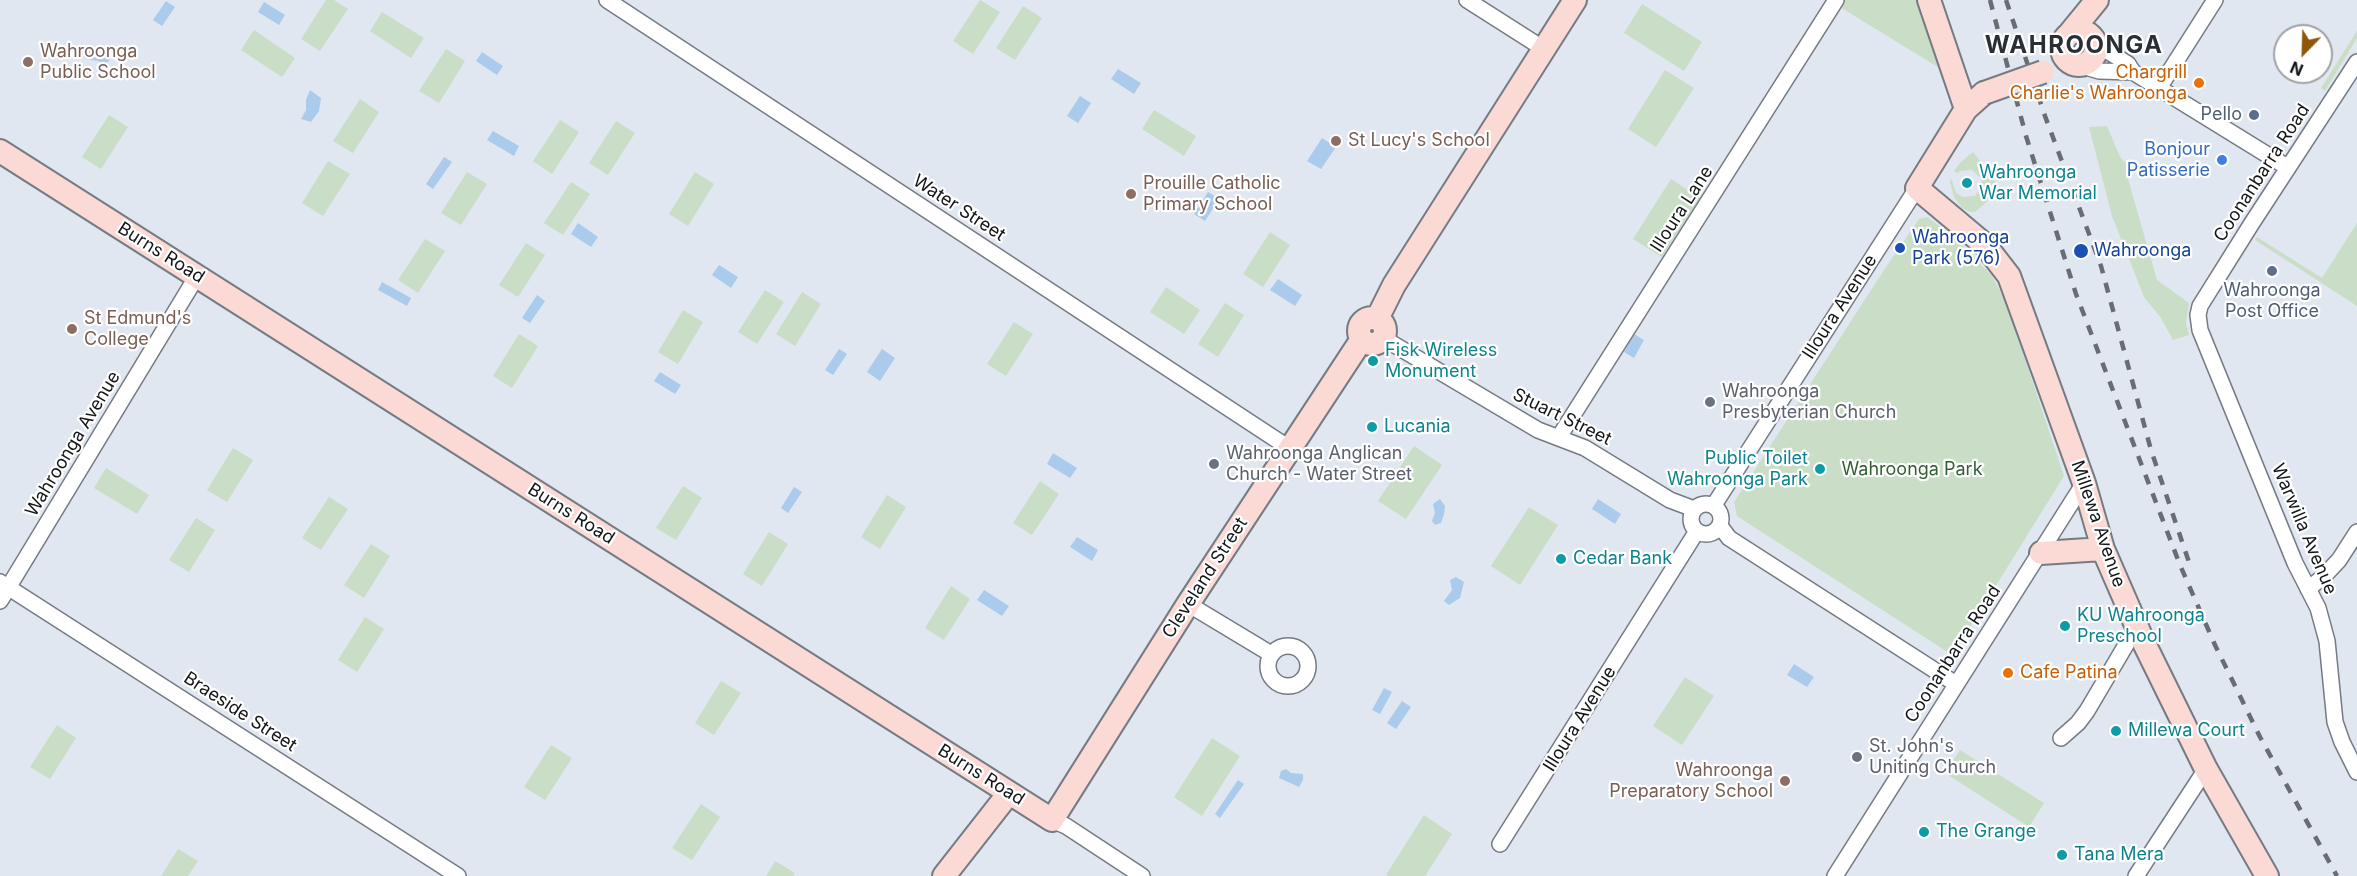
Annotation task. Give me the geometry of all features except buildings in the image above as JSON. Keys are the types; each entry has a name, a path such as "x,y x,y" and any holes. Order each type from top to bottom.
{"street":[{"name":"Water Street","path":"607,0 1289,448"},
{"path":"1467,0 1544,49"},
{"name":"Cleveland Street","path":"1052,820 1289,448 1374,332 1394,285 1575,0"},
{"name":"Illoura Lane","path":"1559,437 1836,0"},
{"path":"1929,0 1966,109"},
{"path":"2159,88 2215,0"},
{"path":"2096,2 2064,39 2061,48 2073,63 2099,71 2133,72"},
{"path":"2073,63 2091,60 2096,53 2096,2"},
{"path":"2070,33 2084,31 2095,42 2128,64 2133,72 2287,167"},
{"name":"Coonanbarra Road","path":"2200,306 2287,167 2357,62"},
{"name":"Illoura Avenue","path":"1714,505 1966,109 1984,93 2073,63"},
{"name":"Burns Road","path":"0,151 1142,876"},
{"name":"Millewa Avenue","path":"1917,188 1980,241 1994,255 2009,276 2084,483 2103,549 2141,635 2206,769 2267,876"},
{"name":"Wahroonga Avenue","path":"0,602 4,585 197,276"},
{"name":"Warwilla Avenue","path":"2200,306 2198,315 2200,330 2318,608 2327,641 2335,722 2357,772"},
{"name":"Stuart Street","path":"1374,332 1538,430 1585,448 1670,500 1694,509"},
{"name":"Coonanbarra Road","path":"1835,876 2084,483"},
{"path":"1704,503 1714,505 1722,516 1720,526 1708,534 1697,531 1691,523 1694,509 1704,503"},
{"path":"1720,526 1729,538 1956,684"},
{"name":"Illoura Avenue","path":"1500,844 1697,531"},
{"path":"2308,589 2324,577 2339,560 2357,532"},
{"path":"2041,553 2103,549"},
{"name":"Braeside Street","path":"4,585 458,876"},
{"path":"1188,604 1271,654"},
{"path":"2061,738 2078,723 2087,711 2130,638 2141,635"},
{"path":"2136,876 2206,769"},
{"path":"944,876 1008,793"}],"green space":[{"path":"326,0 334,0 348,9 320,51 301,39"},
{"path":"980,0 1000,12 973,54 953,41"},
{"path":"1844,0 1919,0 1941,69 1840,7"},
{"path":"1642,4 1702,42 1684,71 1624,33"},
{"path":"1023,6 1042,18 1015,60 996,48"},
{"path":"382,12 424,38 411,58 370,31"},
{"path":"254,30 295,58 282,77 241,50"},
{"path":"2357,31 2357,38 2333,78 2333,69"},
{"path":"446,49 465,61 439,103 419,91"},
{"path":"1665,70 1694,88 1656,147 1628,129"},
{"path":"2324,84 2329,84 2325,91 2321,88"},
{"path":"360,99 379,112 353,153 333,141"},
{"path":"1154,110 1196,136 1184,156 1142,129"},
{"path":"109,115 128,127 101,169 82,157"},
{"path":"560,120 579,132 552,174 533,161"},
{"path":"616,121 635,133 608,175 589,163"},
{"path":"2107,126 2120,157 2133,170 2128,179 2157,280 2189,303 2186,323 2189,335 2173,340 2161,318 2144,297 2112,216 2089,127"},
{"path":"1973,152 1998,185 1990,199 1975,212 1970,212 1962,208 1954,197 1950,182 1951,178 1956,193 1963,197 1975,196 1981,188 1982,179 1972,170 1957,173 1954,171"},
{"path":"328,161 350,174 323,216 302,203"},
{"path":"467,172 487,184 461,225 441,213"},
{"path":"695,172 714,184 688,226 669,214"},
{"path":"1671,179 1700,198 1662,257 1633,239"},
{"path":"571,182 590,194 563,235 544,223"},
{"name":"Wahroonga Park","path":"1927,217 1954,237 1992,276 2006,302 2064,476 1956,650 1949,653 1737,516 1734,502 1886,267 1919,219"},
{"path":"2357,223 2357,306 2255,240 2257,237 2322,278"},
{"path":"1270,232 1290,245 1263,287 1243,274"},
{"path":"425,239 445,251 418,293 398,280"},
{"path":"526,243 545,255 518,297 499,285"},
{"path":"1166,287 1200,310 1184,334 1150,312"},
{"path":"765,290 784,302 757,344 738,332"},
{"path":"802,292 821,304 795,346 776,334"},
{"path":"1225,303 1244,315 1218,357 1198,344"},
{"path":"683,310 703,322 678,364 658,352"},
{"path":"1014,322 1033,334 1006,376 987,364"},
{"path":"519,334 538,346 512,388 493,376"},
{"path":"1414,446 1442,465 1406,519 1378,501"},
{"path":"233,448 253,460 227,502 207,490"},
{"path":"106,468 149,495 137,514 94,488"},
{"path":"1040,481 1059,494 1032,535 1013,523"},
{"path":"683,486 702,498 676,540 656,528"},
{"path":"887,495 906,507 880,549 861,537"},
{"path":"329,497 348,509 321,550 302,538"},
{"path":"1529,507 1558,525 1520,585 1491,566"},
{"path":"196,518 215,530 189,572 169,560"},
{"path":"769,532 788,544 762,586 743,574"},
{"path":"371,544 390,556 364,598 344,585"},
{"path":"951,586 970,599 944,640 925,628"},
{"path":"365,617 384,629 357,672 338,660"},
{"path":"1685,677 1714,696 1682,745 1653,726"},
{"path":"721,681 741,693 714,735 695,723"},
{"path":"57,725 76,738 50,779 30,767"},
{"path":"1212,738 1240,756 1202,816 1174,797"},
{"path":"551,745 572,758 545,800 524,787"},
{"path":"1960,750 2044,803 2029,827 1945,773"},
{"path":"701,804 720,817 692,860 672,848"},
{"path":"1424,815 1452,834 1425,876 1386,875"},
{"path":"178,849 198,861 188,876 161,876"},
{"path":"775,861 795,873 793,876 766,876"}],"water":[{"path":"166,1 175,7 162,26 153,20"},
{"path":"264,2 285,15 279,25 258,12"},
{"path":"88,45 110,59 105,66 98,61 86,59 81,54"},
{"path":"482,52 503,66 497,75 476,61"},
{"path":"1118,69 1141,83 1134,94 1111,79"},
{"path":"310,90 321,98 319,111 311,122 301,119 306,110 306,100"},
{"path":"1080,96 1091,103 1078,123 1067,116"},
{"path":"493,131 519,146 514,156 487,140"},
{"path":"1322,138 1336,147 1321,169 1307,161"},
{"path":"444,157 452,162 433,189 426,184"},
{"path":"1208,192 1219,199 1205,221 1194,214"},
{"path":"578,223 598,237 591,247 571,234"},
{"path":"719,265 738,277 731,288 712,275"},
{"path":"1278,279 1302,295 1295,306 1270,290"},
{"path":"382,282 411,298 407,306 378,290"},
{"path":"537,295 545,301 530,323 522,318"},
{"path":"1634,334 1644,340 1634,358 1624,352"},
{"path":"839,349 847,354 833,375 825,370"},
{"path":"882,349 895,358 880,381 867,372"},
{"path":"660,372 681,385 675,394 654,381"},
{"path":"1053,453 1077,468 1070,478 1047,464"},
{"path":"794,487 802,492 788,513 781,508"},
{"path":"1440,499 1445,506 1444,514 1441,523 1435,525 1432,521 1435,513 1433,504"},
{"path":"1598,499 1621,514 1615,524 1592,509"},
{"path":"1077,537 1098,550 1092,561 1070,547"},
{"path":"1456,577 1464,582 1460,598 1449,605 1444,601 1452,590 1450,580"},
{"path":"984,590 1009,606 1002,616 977,600"},
{"path":"1794,664 1814,677 1807,687 1787,675"},
{"path":"1384,688 1392,692 1380,714 1372,710"},
{"path":"1402,701 1411,707 1396,729 1387,723"},
{"path":"1286,769 1291,773 1303,774 1299,787 1279,778 1281,771"},
{"path":"1238,780 1244,784 1220,818 1215,814"}],"railway":[{"path":"1990,0 2026,136 2076,294 2180,565 2215,645 2260,737 2337,876"},
{"path":"2006,0 2045,116 2101,266 2151,450 2191,568"}],"place":[{"name":"Wahroonga Public School","path":"28,62"},
{"name":"Chargrill Charlie's Wahroonga","path":"2199,83"},
{"name":"Pello","path":"2254,115"},
{"name":"St Lucy's School","path":"1336,141"},
{"name":"Bonjour Patisserie","path":"2222,160"},
{"name":"Wahroonga War Memorial","path":"1967,183"},
{"name":"Prouille Catholic Primary School","path":"1131,194"},
{"name":"Wahroonga Park (576)","path":"1900,248"},
{"name":"Wahroonga","path":"2081,251"},
{"name":"Wahroonga Post Office","path":"2272,271"},
{"name":"St Edmund's College","path":"72,329"},
{"name":"Fisk Wireless Monument","path":"1373,361"},
{"name":"Wahroonga Presbyterian Church","path":"1710,402"},
{"name":"Lucania","path":"1372,427"},
{"name":"Wahroonga Anglican Church - Water Street","path":"1214,464"},
{"name":"Public Toilet Wahroonga Park","path":"1820,469"},
{"name":"Cedar Bank","path":"1561,559"},
{"name":"KU Wahroonga Preschool","path":"2065,626"},
{"name":"Cafe Patina","path":"2008,673"},
{"name":"Millewa Court","path":"2116,731"},
{"name":"St. John's Uniting Church","path":"1857,757"},
{"name":"Wahroonga Preparatory School","path":"1785,781"},
{"name":"The Grange","path":"1924,832"},
{"name":"Tana Mera","path":"2062,855"}],"district":[{"name":"WAHROONGA","path":"2074,46"}]}
